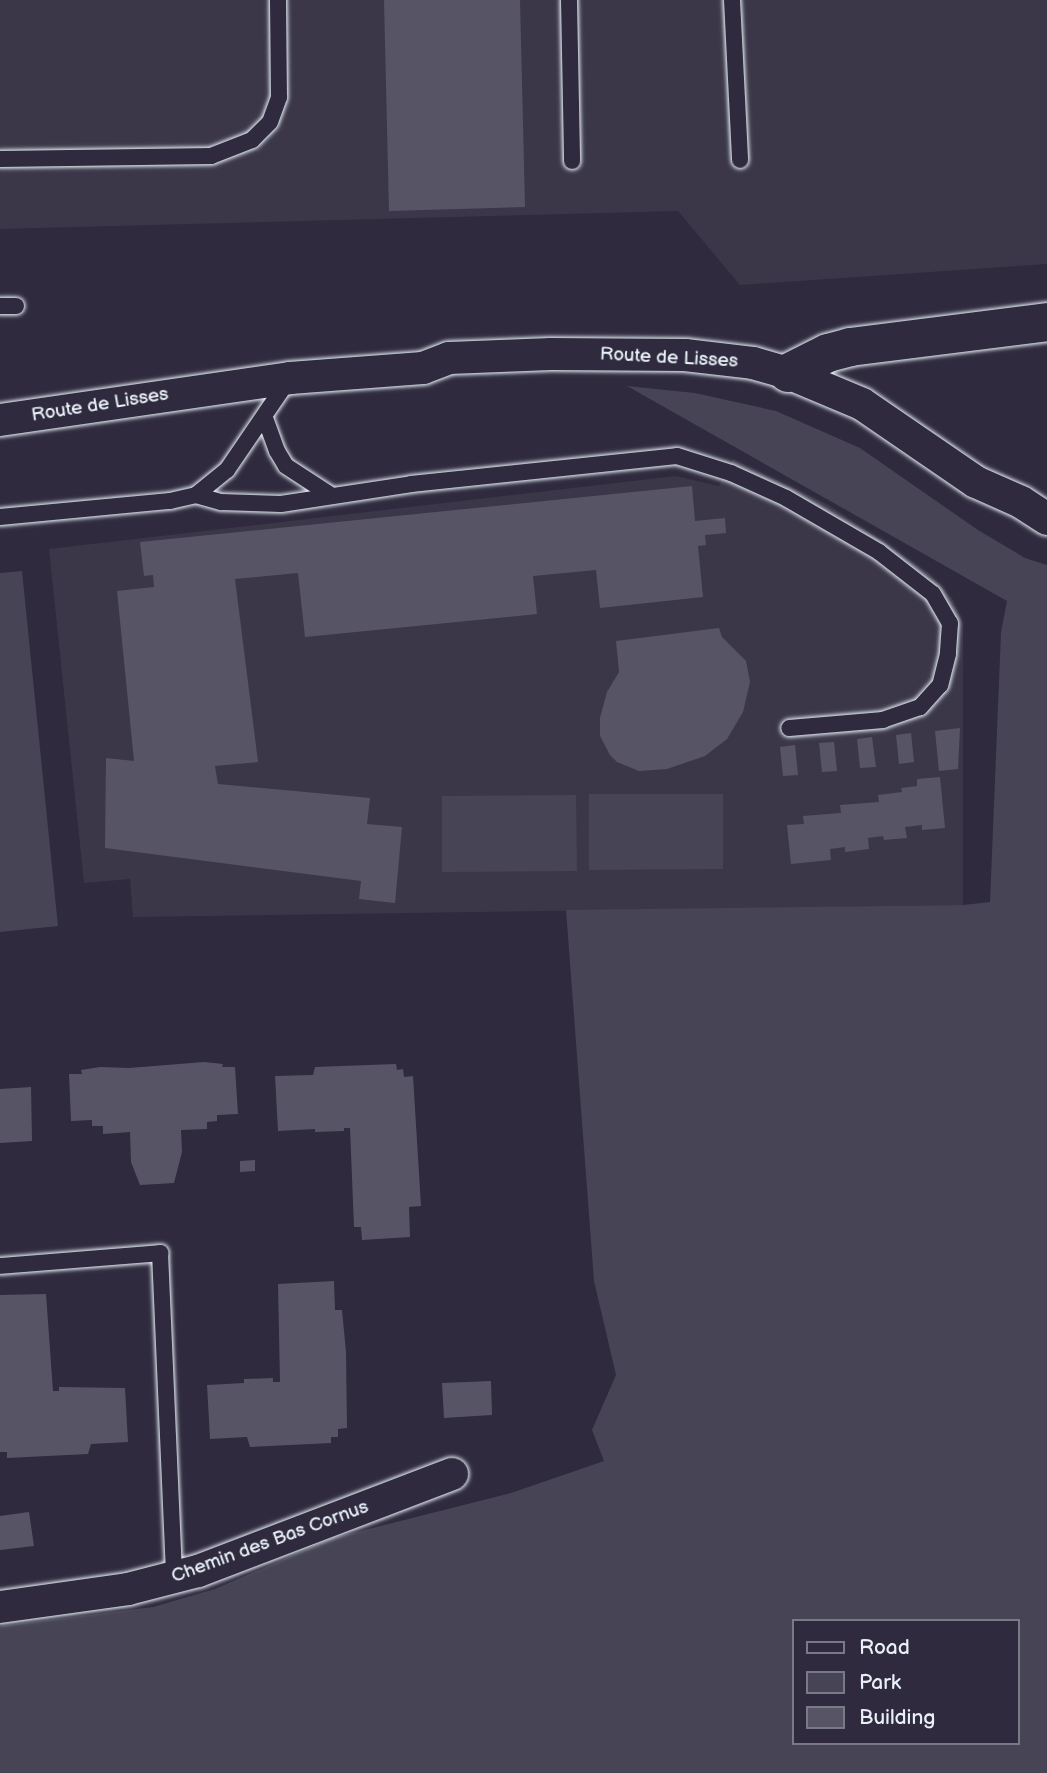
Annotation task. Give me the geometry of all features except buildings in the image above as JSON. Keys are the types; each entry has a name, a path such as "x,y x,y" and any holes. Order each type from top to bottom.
{"main road":[{"path":"788,373 828,353 850,347 1047,322"}],"street":[{"name":"Route de Lisses","path":"0,399 301,355 424,349 449,358"},
{"name":"Route de Lisses","path":"0,419 290,378 423,368 449,358 551,354 685,355 753,363 788,373 862,404 976,482 1034,502 1047,519"},
{"name":"Chemin des Bas Cornus","path":"0,1606 128,1590 174,1578 236,1559 452,1474"}],"lane":[{"path":"0,159 211,156 252,140 270,122 279,97 278,0"},
{"path":"569,0 572,161"},
{"path":"732,0 740,160"},
{"path":"0,517 170,501 196,495 227,470 290,378"},
{"path":"265,418 277,451 286,466 332,496"},
{"path":"196,495 221,502 281,504 411,484 677,456 731,473 786,498 879,552 933,594 950,623 948,654 940,685 920,707 883,720 789,728"},
{"path":"0,1266 160,1253 174,1578"}],"shaded area":[{"path":"0,0 1047,0 1047,264 740,285 678,211 0,229"},
{"path":"733,459 827,504 930,574 953,600 963,623 963,905 133,917 130,879 84,883 49,549 676,476 719,486"}],"green space":[{"path":"627,386 695,393 776,411 860,448 978,530 1025,558 1047,565 1047,1773 0,1773 0,1626 153,1607 215,1589 333,1538 511,1493 604,1461 592,1430 616,1375 594,1281 566,910 963,905 990,902 1001,632 1007,601"},
{"path":"22,571 58,926 0,932 0,573"},
{"path":"589,794 723,794 723,869 589,870"},
{"path":"576,795 577,871 442,872 442,796"}]}
